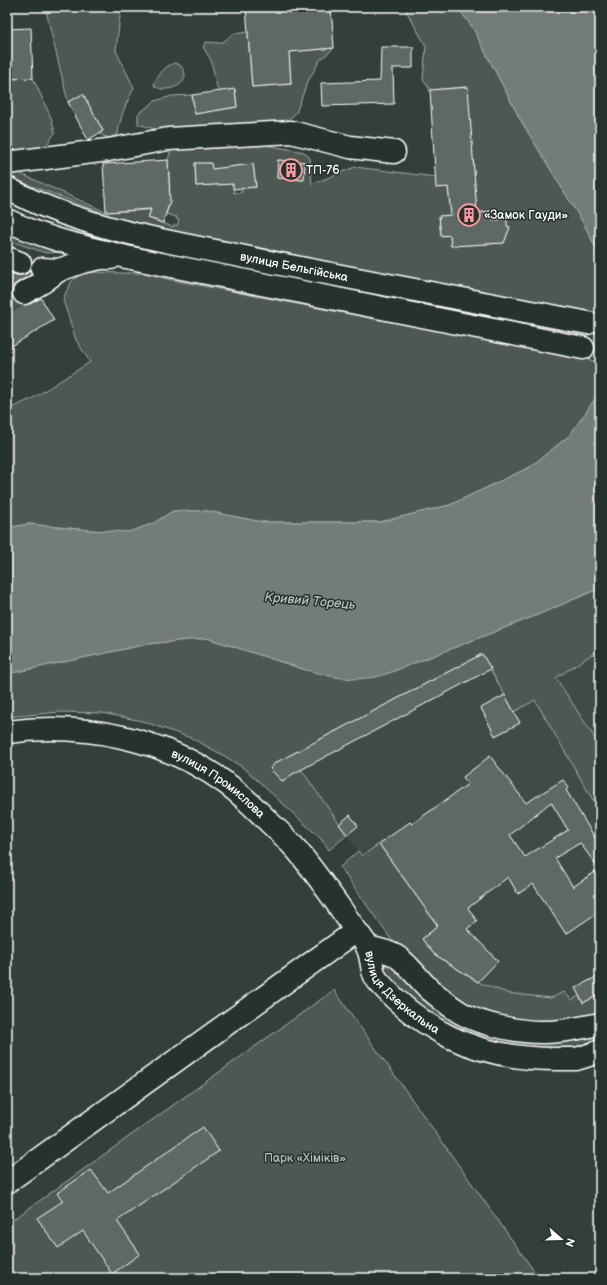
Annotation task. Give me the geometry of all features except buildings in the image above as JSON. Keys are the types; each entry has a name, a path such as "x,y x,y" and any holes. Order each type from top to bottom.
{"street":[{"path":"7,163 108,150 168,139 291,132 350,147 394,152"},
{"name":"вулиця Бельгійська","path":"7,188 23,197 68,215 124,231 334,276 588,323"},
{"name":"вулиця Бельгійська","path":"7,220 40,234 62,241 126,257 583,348"},
{"path":"24,293 43,282 50,269 101,258 126,257"},
{"name":"вулиця Промислова","path":"7,732 18,730 62,729 117,735 175,754 202,768 227,784 254,807 295,848 362,939"},
{"path":"7,1182 362,939"},
{"name":"вулиця Дзеркальна","path":"362,939 398,958 447,1004 462,1014 500,1027 524,1031 546,1032 600,1025"},
{"name":"вулиця Дзеркальна","path":"362,939 376,980 403,1006 433,1027 451,1037 467,1044 494,1052 523,1057 546,1059 576,1058 600,1051"}],"shaded area":[{"path":"600,610 600,994 583,1003 572,1000 564,992 551,998 507,993 478,982 434,954 422,939 438,926 379,845 362,856 290,755 482,654 514,712 525,706"}],"green space":[{"path":"45,7 121,7 116,51 134,88 124,110 118,134 109,138 99,134 103,131 83,94 68,102"},
{"path":"404,7 457,7 473,28 520,119 585,226 600,256 600,313 265,251 124,221 11,178 9,175 10,172 19,173 106,212 150,210 150,191 170,189 168,160 172,146 266,145 304,152 310,158 312,184 355,167 436,177 448,187 451,215 439,216 441,236 450,235 451,246 504,243 510,227 493,220 492,211 477,213 467,87 430,90 423,79 426,46","holes":["278,160 304,162 303,180 277,178","211,163 212,185 196,186 195,164","253,164 256,187 242,188 242,192 234,193 231,167","154,201 169,206 166,214 177,217 176,219 179,220 177,226 174,225 173,227 148,218"]},
{"path":"248,32 252,87 291,84 289,52 334,48 320,60 307,83 296,113 288,120 168,133 138,124 138,114 155,101 172,96 192,95 195,114 237,107 235,90 218,92 211,60 203,47 206,42 223,42 232,34"},
{"path":"175,63 181,66 185,73 183,82 180,85 169,89 155,87 154,83 163,71 171,64"},
{"path":"33,78 52,120 55,133 43,150 7,152 7,79"},
{"path":"7,230 65,252 46,253 7,240"},
{"path":"81,273 147,273 167,279 600,362 600,392 570,435 530,467 450,505 380,522 262,522 207,511 173,511 152,524 129,532 29,524 7,528 7,410 33,398 90,362 76,340 63,300 72,281"},
{"path":"600,588 600,649 556,678 600,746 600,812 535,700 514,712 482,654 291,755 347,835 329,850 321,839 245,769 191,738 142,721 102,713 60,712 7,717 7,674 148,644 207,638 306,670 389,673 540,614"},
{"path":"379,844 438,926 422,939 434,954 478,982 507,993 551,998 564,992 572,1000 579,996 583,1003 600,994 600,1010 589,1016 544,1026 476,1013 427,979 390,938 340,867 358,851 362,856"},
{"path":"390,961 445,1009 590,1035 592,1038 591,1044 575,1048 546,1051 495,1045 437,1022 383,974 386,963"},
{"name":"Парк «Хіміків»","path":"334,990 539,1278 7,1278 7,1224"}],"water":[{"path":"457,7 600,7 600,256 585,226 520,119 473,28"},
{"name":"Кривий Торець","path":"600,392 600,588 540,614 376,677 356,679 334,677 306,670 207,638 148,644 7,674 7,528 29,524 129,532 152,524 173,511 207,511 262,522 380,522 450,505 530,467 570,435"}],"tunnel":[{"path":"7,303 24,293"}],"place":[{"name":"ТП-76","path":"291,170"},
{"name":"«Замок Гауди»","path":"469,215"}]}
